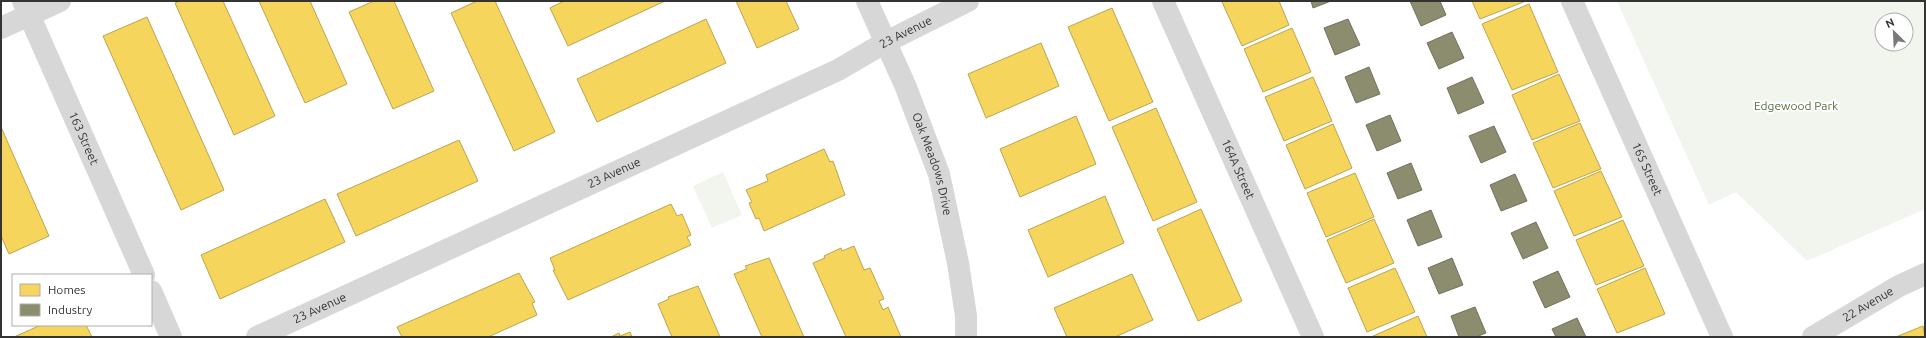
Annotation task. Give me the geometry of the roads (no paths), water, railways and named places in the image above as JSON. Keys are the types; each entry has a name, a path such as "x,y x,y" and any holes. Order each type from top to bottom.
{"street":[{"path":"1,28 26,8 60,1"},
{"name":"Oak Meadows Drive","path":"866,1 905,85 939,174 958,263 966,316 966,337"},
{"name":"23 Avenue","path":"257,337 838,70 886,42 968,1"},
{"name":"164A Street","path":"1163,1 1313,337"},
{"name":"165 Street","path":"1572,1 1722,337"},
{"name":"163 Street","path":"26,8 144,274"},
{"name":"22 Avenue","path":"1813,337 1899,286 1925,274"},
{"path":"152,293 171,337"}],"park label":[{"name":"Edgewood Park","path":"1796,106"}]}
